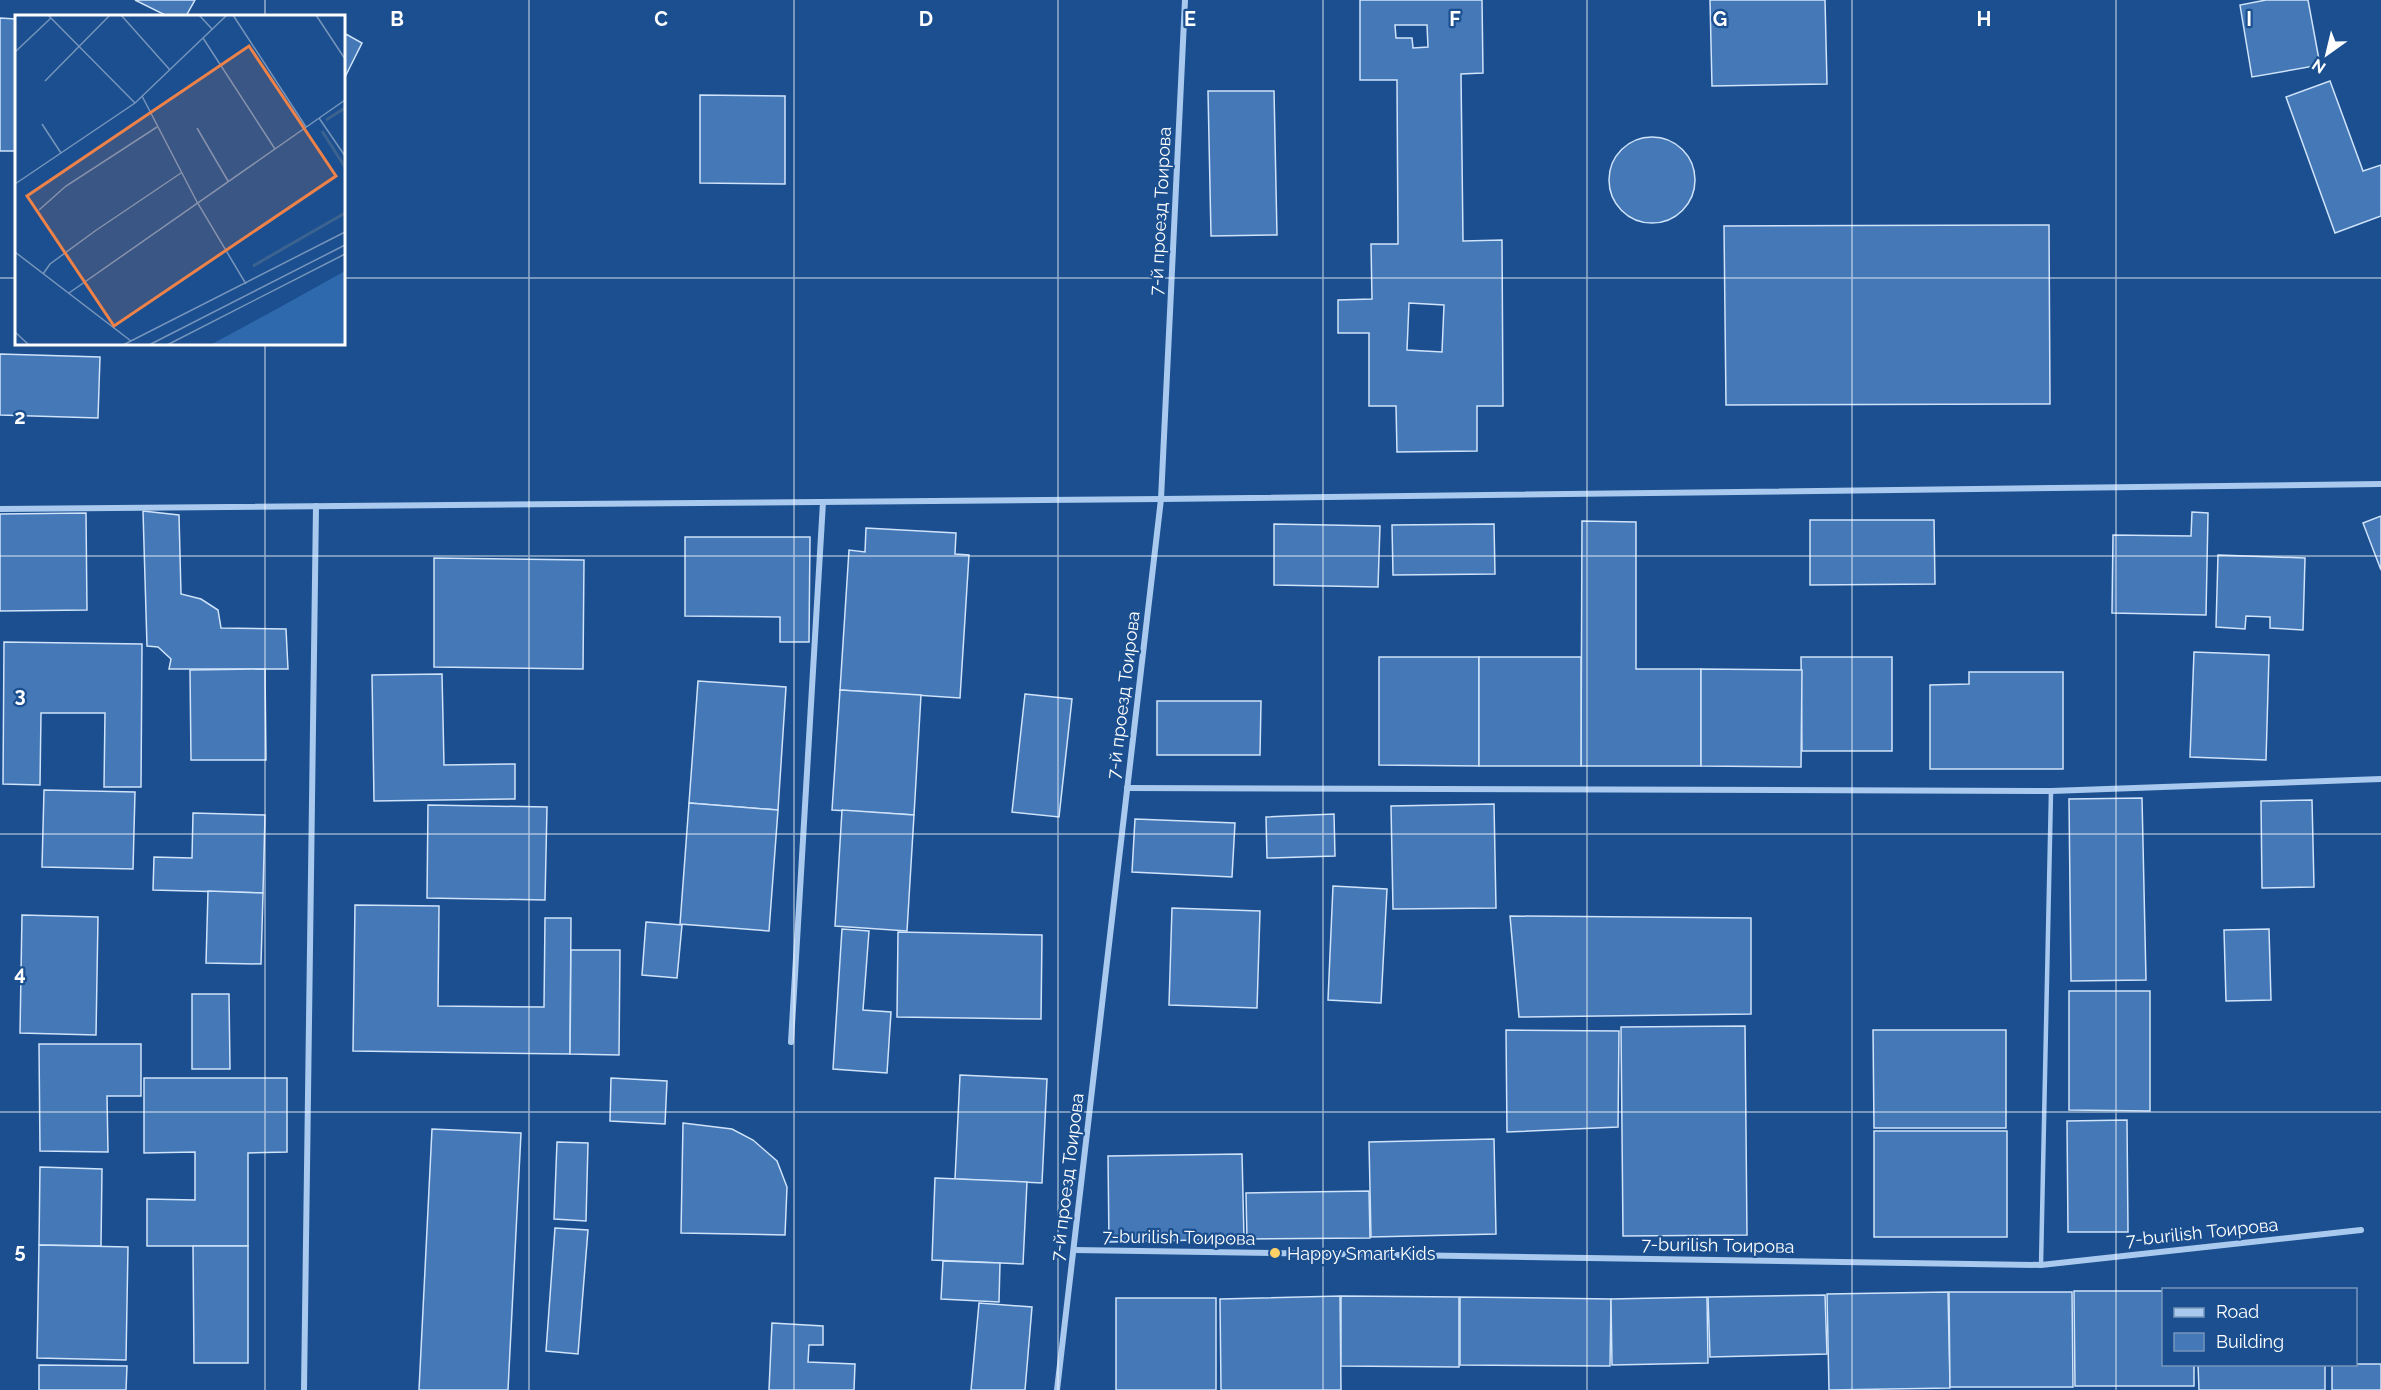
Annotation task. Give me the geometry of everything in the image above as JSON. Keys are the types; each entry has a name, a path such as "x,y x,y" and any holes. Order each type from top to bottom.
{"street":[{"name":"7-й проезд Тоирова","path":"1057,1390 1161,499 1185,0"},
{"path":"0,509 1161,499 2381,484"},
{"path":"791,1042 822,502"},
{"path":"304,1390 316,506"},
{"path":"1127,788 2051,791 2381,779"},
{"name":"7-burilish Тоирова","path":"1074,1250 2041,1265 2361,1230"}],"lane":[{"path":"2041,1265 2051,791"}],"building":[{"path":"135,0 195,0 187,15 165,15"},
{"path":"1360,0 1482,0 1483,73 1461,74 1463,241 1502,240 1503,406 1477,406 1477,451 1397,452 1396,406 1369,406 1369,333 1338,333 1338,300 1372,299 1371,244 1398,244 1397,80 1360,80","holes":["1395,25 1427,25 1428,47 1413,48 1412,38 1396,38","1409,303 1444,305 1442,352 1407,350"]},
{"path":"1710,0 1825,0 1827,84 1712,86"},
{"path":"2266,0 2308,0 2320,65 2252,77 2240,5"},
{"path":"0,18 15,19 15,151 0,151"},
{"path":"345,34 362,43 345,77"},
{"path":"2330,81 2363,171 2381,165 2381,216 2335,233 2286,97"},
{"path":"1208,91 1274,91 1277,235 1211,236"},
{"path":"700,95 785,96 785,184 700,183"},
{"path":"1652,137 1668,141 1682,150 1691,164 1695,180 1691,196 1682,210 1668,219 1652,223 1636,219 1622,210 1613,196 1609,180 1613,164 1622,150 1636,141"},
{"path":"2049,225 2050,404 1726,405 1724,226"},
{"path":"0,354 100,357 98,418 0,415"},
{"path":"143,511 179,515 181,594 201,599 218,610 221,628 286,629 288,669 169,669 171,659 158,647 147,646"},
{"path":"2192,512 2208,513 2206,615 2112,613 2113,535 2191,536"},
{"path":"86,513 87,610 0,611 0,514"},
{"path":"2381,516 2381,570 2363,523"},
{"path":"1810,520 1934,520 1935,584 1810,585"},
{"path":"1582,521 1636,522 1636,669 1701,669 1701,766 1581,766"},
{"path":"1274,524 1380,526 1378,587 1274,585"},
{"path":"1494,524 1495,574 1393,575 1392,525"},
{"path":"866,528 956,533 955,554 969,555 960,698 840,690 849,550 865,552"},
{"path":"685,537 810,537 809,642 780,642 780,617 685,616"},
{"path":"2218,555 2305,558 2303,630 2270,628 2270,617 2246,616 2245,629 2216,627"},
{"path":"434,558 584,560 583,669 434,667"},
{"path":"4,642 142,644 141,787 104,787 105,713 41,713 40,785 3,784"},
{"path":"2194,652 2269,655 2266,760 2190,757"},
{"path":"1379,657 1479,657 1479,766 1379,765"},
{"path":"1479,657 1581,657 1581,766 1479,766"},
{"path":"1801,657 1892,657 1892,751 1802,751"},
{"path":"265,669 266,760 191,760 190,670"},
{"path":"1701,669 1802,670 1801,767 1701,766"},
{"path":"1969,672 2063,672 2063,769 1930,769 1930,685 1969,684"},
{"path":"442,674 444,765 515,764 515,799 374,801 372,675"},
{"path":"698,681 786,687 778,810 689,803"},
{"path":"840,690 921,695 914,815 832,810"},
{"path":"1025,694 1072,699 1059,817 1012,812"},
{"path":"1157,701 1261,701 1260,755 1157,755"},
{"path":"44,790 135,792 133,869 42,867"},
{"path":"2142,798 2146,980 2071,981 2069,799"},
{"path":"2312,800 2314,887 2262,888 2261,801"},
{"path":"689,803 778,810 769,931 680,924"},
{"path":"1494,804 1496,908 1393,909 1391,806"},
{"path":"428,805 547,807 545,900 427,898"},
{"path":"842,810 914,815 907,931 835,926"},
{"path":"193,813 265,815 263,893 153,890 154,857 192,858"},
{"path":"1334,814 1335,856 1267,858 1266,817"},
{"path":"1135,819 1235,823 1232,877 1132,872"},
{"path":"1333,886 1387,889 1381,1003 1328,1000"},
{"path":"208,891 263,893 261,964 206,963"},
{"path":"355,905 439,906 438,1006 544,1007 545,918 571,918 570,1054 353,1051"},
{"path":"1172,908 1260,911 1257,1008 1169,1005"},
{"path":"22,915 98,917 96,1035 20,1033"},
{"path":"1510,916 1751,918 1751,1014 1519,1017"},
{"path":"646,922 682,925 677,978 642,975"},
{"path":"842,929 869,931 863,1010 891,1012 887,1073 833,1069"},
{"path":"2269,929 2271,1000 2226,1001 2224,930"},
{"path":"898,932 1042,935 1041,1019 897,1017"},
{"path":"571,950 620,950 619,1055 570,1054"},
{"path":"2069,991 2150,991 2150,1111 2069,1110"},
{"path":"192,994 229,994 230,1069 192,1069"},
{"path":"1745,1026 1747,1235 1623,1236 1621,1027"},
{"path":"1506,1030 1619,1031 1618,1127 1507,1132"},
{"path":"1873,1030 2006,1030 2006,1128 1874,1128"},
{"path":"39,1044 141,1044 141,1096 107,1096 108,1152 40,1151"},
{"path":"960,1075 1047,1079 1042,1183 955,1179"},
{"path":"144,1078 287,1078 287,1152 248,1153 248,1246 147,1246 147,1199 195,1200 195,1152 144,1153"},
{"path":"611,1078 667,1081 665,1124 610,1121"},
{"path":"2127,1120 2128,1232 2068,1232 2067,1121"},
{"path":"683,1123 732,1129 753,1140 777,1161 787,1187 785,1235 681,1233"},
{"path":"432,1129 521,1133 508,1390 419,1390"},
{"path":"1874,1131 2007,1131 2007,1237 1874,1237"},
{"path":"1494,1139 1496,1234 1371,1237 1369,1142"},
{"path":"557,1142 588,1143 586,1221 554,1219"},
{"path":"1242,1154 1244,1239 1109,1242 1108,1156"},
{"path":"40,1167 102,1169 101,1246 39,1245"},
{"path":"935,1178 1027,1182 1023,1264 932,1260"},
{"path":"1369,1191 1370,1238 1247,1239 1246,1193"},
{"path":"555,1228 588,1230 578,1354 546,1351"},
{"path":"39,1245 128,1247 126,1360 37,1358"},
{"path":"193,1246 248,1246 248,1363 194,1363"},
{"path":"943,1261 1000,1263 999,1302 941,1299"},
{"path":"2074,1291 2162,1291 2162,1366 2194,1366 2194,1386 2075,1386"},
{"path":"1948,1292 1950,1388 1829,1390 1827,1294"},
{"path":"1949,1292 2072,1292 2073,1387 1950,1387"},
{"path":"1825,1295 1827,1354 1710,1357 1708,1297"},
{"path":"1340,1296 1341,1390 1221,1390 1220,1299"},
{"path":"1341,1296 1459,1297 1459,1367 1341,1366"},
{"path":"1460,1297 1611,1299 1610,1366 1460,1365"},
{"path":"1707,1297 1708,1363 1612,1365 1611,1299"},
{"path":"1116,1298 1216,1298 1216,1390 1116,1390"},
{"path":"979,1303 1032,1307 1025,1390 971,1390"},
{"path":"772,1323 823,1326 823,1345 809,1345 808,1362 855,1364 854,1390 769,1390"},
{"path":"2381,1364 2381,1390 2332,1390 2332,1366"},
{"path":"39,1365 127,1366 126,1390 39,1390"},
{"path":"2198,1366 2325,1366 2325,1390 2199,1390"}],"place":[{"name":"Happy Smart Kids","path":"1275,1253"}]}
